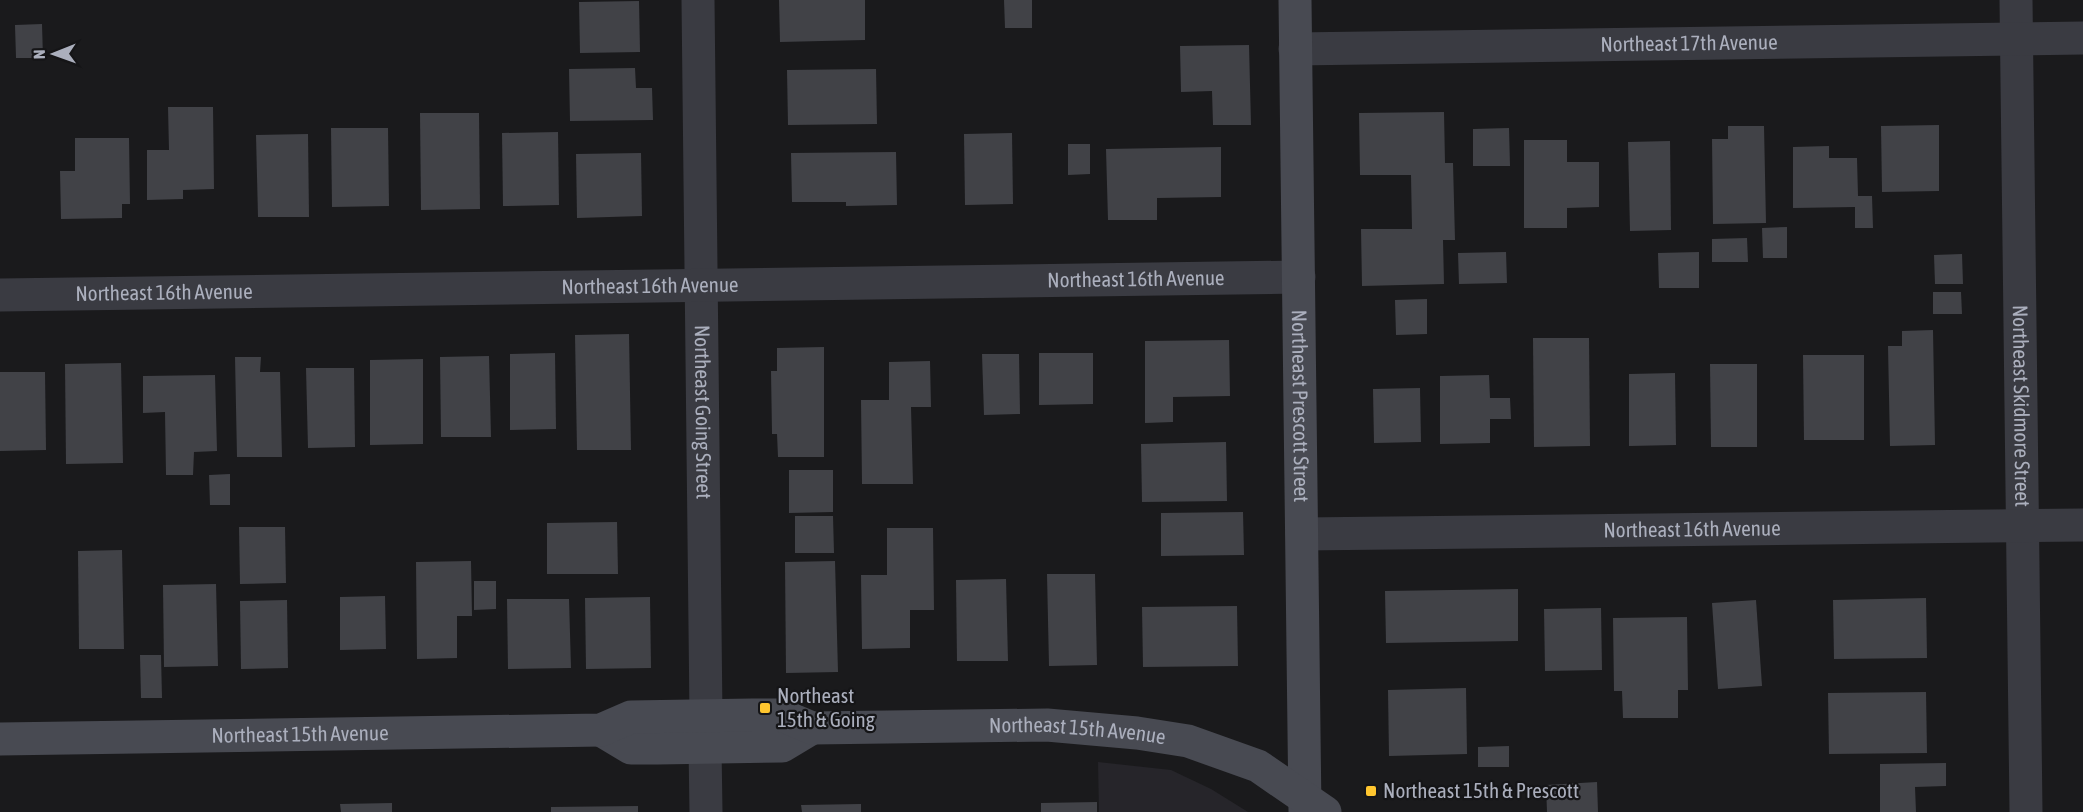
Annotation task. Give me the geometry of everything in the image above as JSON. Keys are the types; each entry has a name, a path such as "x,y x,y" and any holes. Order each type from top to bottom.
{"street":[{"name":"Northeast Going Street","path":"698,0 706,812"},
{"name":"Northeast Prescott Street","path":"1295,0 1302,534 1312,808"},
{"name":"Northeast Skidmore Street","path":"2016,0 2026,812"},
{"name":"Northeast 17th Avenue","path":"1295,49 2083,38"},
{"name":"Northeast 16th Avenue","path":"0,295 1299,277"},
{"name":"Northeast 16th Avenue","path":"1302,534 2083,525"},
{"name":"Northeast 15th Avenue","path":"0,739 601,730 631,748 706,731 782,746 812,728 1047,725 1137,733 1188,741 1258,766 1312,808"}],"shaded area":[{"path":"1098,762 1171,770 1211,789 1248,812 1099,812"}],"building":[{"path":"779,0 865,0 865,40 780,42"},
{"path":"1004,0 1032,0 1032,28 1005,28"},
{"path":"639,1 640,52 580,53 579,2"},
{"path":"42,24 43,58 16,58 15,25"},
{"path":"1249,45 1251,125 1213,125 1212,91 1181,92 1180,46"},
{"path":"635,68 636,88 652,88 653,120 570,121 569,69"},
{"path":"876,69 877,124 788,125 787,70"},
{"path":"168,107 213,107 214,189 183,190 183,199 147,200 147,150 169,150"},
{"path":"1444,112 1445,163 1453,163 1455,240 1443,240 1444,284 1362,286 1361,229 1412,229 1411,175 1360,175 1359,113"},
{"path":"420,113 479,113 480,209 421,210"},
{"path":"1939,125 1939,191 1882,192 1881,126"},
{"path":"1728,126 1764,126 1766,223 1713,224 1712,139 1728,139"},
{"path":"331,128 388,128 389,206 332,207"},
{"path":"1509,128 1510,166 1473,166 1473,129"},
{"path":"558,132 559,205 503,206 502,133"},
{"path":"1012,133 1013,204 965,205 964,134"},
{"path":"308,134 309,217 258,217 256,135"},
{"path":"75,138 129,138 130,204 122,204 122,218 61,219 60,171 75,171"},
{"path":"1524,140 1567,140 1567,162 1599,162 1599,207 1567,208 1567,228 1524,228"},
{"path":"1670,141 1671,230 1630,231 1628,142"},
{"path":"1068,144 1090,144 1090,174 1068,175"},
{"path":"1829,146 1829,158 1857,158 1858,196 1872,196 1873,228 1855,228 1855,207 1793,208 1793,147"},
{"path":"1221,147 1221,197 1157,198 1157,220 1108,220 1106,149"},
{"path":"896,152 897,205 846,206 846,202 792,202 791,153"},
{"path":"641,153 642,216 577,218 576,154"},
{"path":"1787,227 1787,258 1763,258 1762,228"},
{"path":"1747,238 1748,262 1712,262 1712,239"},
{"path":"1506,252 1507,283 1459,284 1458,253"},
{"path":"1699,252 1699,288 1659,288 1658,253"},
{"path":"1962,254 1963,284 1935,284 1934,255"},
{"path":"1933,292 1961,292 1962,314 1933,314"},
{"path":"1427,299 1427,334 1396,335 1395,300"},
{"path":"1933,330 1935,445 1890,446 1888,346 1902,346 1902,331"},
{"path":"629,334 631,450 577,450 575,335"},
{"path":"1533,338 1589,338 1590,446 1534,447"},
{"path":"1229,340 1230,396 1173,397 1173,422 1145,423 1145,341"},
{"path":"824,347 824,457 778,457 777,434 772,434 771,371 777,371 777,348"},
{"path":"555,353 556,429 510,430 510,354"},
{"path":"1039,353 1093,353 1093,404 1039,405"},
{"path":"982,354 1019,354 1020,414 984,415"},
{"path":"1803,355 1864,355 1864,440 1804,440"},
{"path":"489,356 491,437 441,437 440,357"},
{"path":"235,357 261,357 260,372 280,372 282,457 237,457"},
{"path":"423,359 423,444 370,445 370,360"},
{"path":"930,361 931,407 911,407 913,484 862,484 861,400 889,400 889,362"},
{"path":"121,363 123,463 66,464 65,364"},
{"path":"1710,364 1757,364 1757,447 1711,447"},
{"path":"306,368 354,368 355,447 308,448"},
{"path":"0,372 45,372 46,450 0,451"},
{"path":"1675,373 1676,445 1629,446 1629,374"},
{"path":"215,375 217,451 194,452 193,475 166,475 165,412 143,413 143,376"},
{"path":"1489,375 1490,398 1510,398 1511,419 1490,419 1490,443 1440,444 1440,376"},
{"path":"1420,388 1421,442 1374,443 1373,389"},
{"path":"1226,442 1227,501 1142,502 1141,444"},
{"path":"789,470 833,470 833,512 789,513"},
{"path":"230,474 230,505 210,505 209,475"},
{"path":"1243,512 1244,555 1161,556 1161,513"},
{"path":"795,516 833,516 834,553 795,553"},
{"path":"617,522 618,574 547,574 547,523"},
{"path":"239,527 285,527 286,583 240,584"},
{"path":"887,528 933,528 934,610 910,610 910,648 862,649 861,575 887,575"},
{"path":"122,550 124,649 79,649 78,551"},
{"path":"471,561 472,616 457,616 457,658 417,659 416,562"},
{"path":"835,561 838,672 786,673 785,562"},
{"path":"1047,574 1095,574 1097,665 1049,666"},
{"path":"1006,579 1008,661 957,661 956,580"},
{"path":"474,581 496,581 496,609 474,610"},
{"path":"216,584 218,666 164,667 163,585"},
{"path":"1518,589 1518,641 1386,643 1385,591"},
{"path":"385,596 386,649 340,650 340,597"},
{"path":"650,597 651,668 586,669 585,598"},
{"path":"1926,598 1927,658 1834,659 1833,600"},
{"path":"507,599 569,599 571,668 508,669"},
{"path":"287,600 288,668 241,669 240,601"},
{"path":"1756,600 1762,686 1718,689 1712,603"},
{"path":"1237,606 1238,666 1143,667 1142,607"},
{"path":"1601,608 1602,670 1545,671 1544,609"},
{"path":"1687,617 1688,690 1678,690 1678,718 1623,718 1622,691 1614,691 1613,618"},
{"path":"140,655 161,655 162,698 141,698"},
{"path":"1466,688 1467,754 1389,756 1388,690"},
{"path":"1926,692 1927,753 1829,754 1828,693"},
{"path":"1509,746 1509,767 1478,767 1478,747"},
{"path":"1946,763 1946,786 1915,787 1916,812 1880,812 1880,764"},
{"path":"1597,782 1598,812 1547,812 1546,785"},
{"path":"1097,802 1097,812 1041,812 1041,803"},
{"path":"392,803 392,812 341,812 340,804"},
{"path":"861,804 861,812 802,812 801,805"},
{"path":"638,806 638,812 551,812 551,807"}],"place":[{"name":"Northeast 15th & Going","path":"765,708"},
{"name":"Northeast 15th & Prescott","path":"1371,791"}]}
